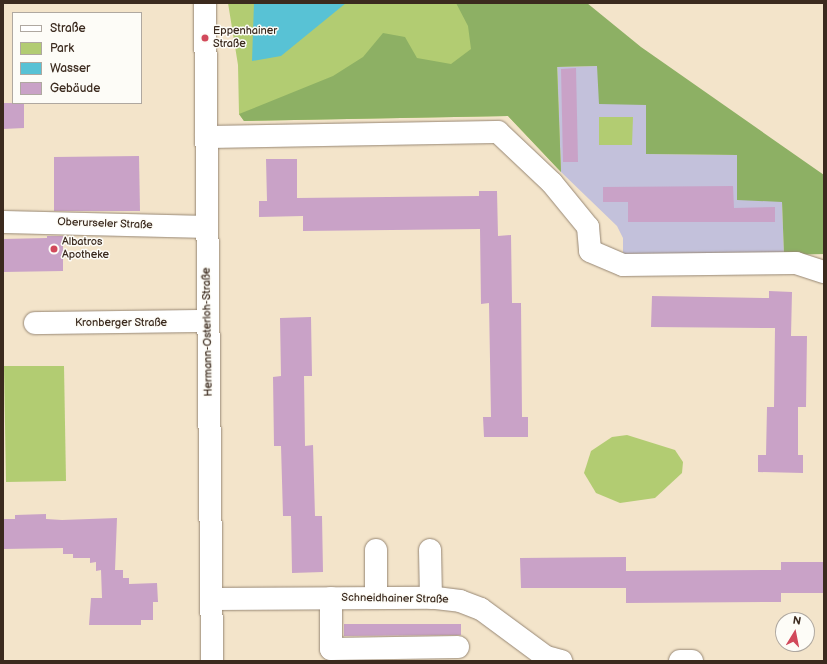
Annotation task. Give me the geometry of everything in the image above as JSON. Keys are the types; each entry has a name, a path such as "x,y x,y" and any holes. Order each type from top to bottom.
{"street":[{"name":"Hermann-Osterloh-Straße","path":"205,3 207,321 212,661"},
{"path":"206,137 498,132 552,183 588,227 590,251 623,265 796,262 824,272"},
{"name":"Oberurseler Straße","path":"3,222 207,228"},
{"name":"Kronberger Straße","path":"35,323 207,321"},
{"path":"376,550 376,598"},
{"path":"430,550 431,598"},
{"path":"331,598 331,649 458,647"},
{"name":"Schneidhainer Straße","path":"212,599 431,598 460,601 481,608 546,657 561,661"},
{"path":"680,661 692,661"}],"shaded area":[{"path":"598,66 646,104 646,154 737,155 782,201 784,255 623,258 623,238 617,226 561,172 557,67"}],"green space":[{"path":"228,3 555,3 561,172 508,116 244,121 239,114 238,65"},
{"path":"456,3 587,3 641,47 824,175 824,254 784,255 782,202 737,200 737,155 646,154 646,105 599,104 597,66 557,67 561,172 508,116 244,121 239,114 333,76 363,57 383,33 405,37 417,58 451,64 471,49 468,26"},
{"path":"599,117 633,117 632,145 599,145"},
{"path":"4,366 64,366 66,481 6,482"},
{"path":"627,435 675,450 683,462 682,473 655,498 620,503 596,493 584,473 591,451 612,437"}],"water":[{"path":"254,3 346,3 281,56 252,61"}],"building":[{"path":"576,68 578,162 563,162 561,69"},
{"path":"3,103 24,104 24,128 3,129"},
{"path":"139,156 140,211 54,211 54,157"},
{"path":"266,159 297,159 297,198 479,196 479,191 497,191 498,236 511,235 512,303 521,303 522,417 528,417 528,437 484,437 483,417 491,417 489,303 481,304 480,229 303,231 303,216 259,217 259,201 267,201"},
{"path":"733,186 734,208 775,207 775,222 628,222 628,202 603,202 603,187"},
{"path":"47,236 63,236 63,271 3,272 3,239 47,238"},
{"path":"769,291 792,292 791,336 807,336 806,407 798,407 798,455 803,455 803,473 758,472 758,455 766,455 767,407 774,407 775,328 651,327 652,296 769,298"},
{"path":"311,317 312,376 304,376 305,446 313,445 315,516 322,516 323,572 292,573 291,516 283,516 281,446 274,446 273,377 281,376 280,318"},
{"path":"46,514 46,519 62,520 117,518 115,570 123,570 123,578 129,578 129,584 157,583 158,602 153,602 153,620 141,620 141,625 89,625 91,598 102,598 101,570 96,571 96,562 90,563 90,558 73,558 73,554 63,554 63,548 3,549 3,519 15,519 15,515"},
{"path":"626,557 626,571 781,570 781,562 824,562 824,593 781,593 781,602 626,603 626,588 521,588 520,558"},
{"path":"344,624 461,624 461,635 344,636"}],"place":[{"name":"Eppenhainer Straße","path":"205,38"},
{"name":"Albatros Apotheke","path":"54,249"}]}
